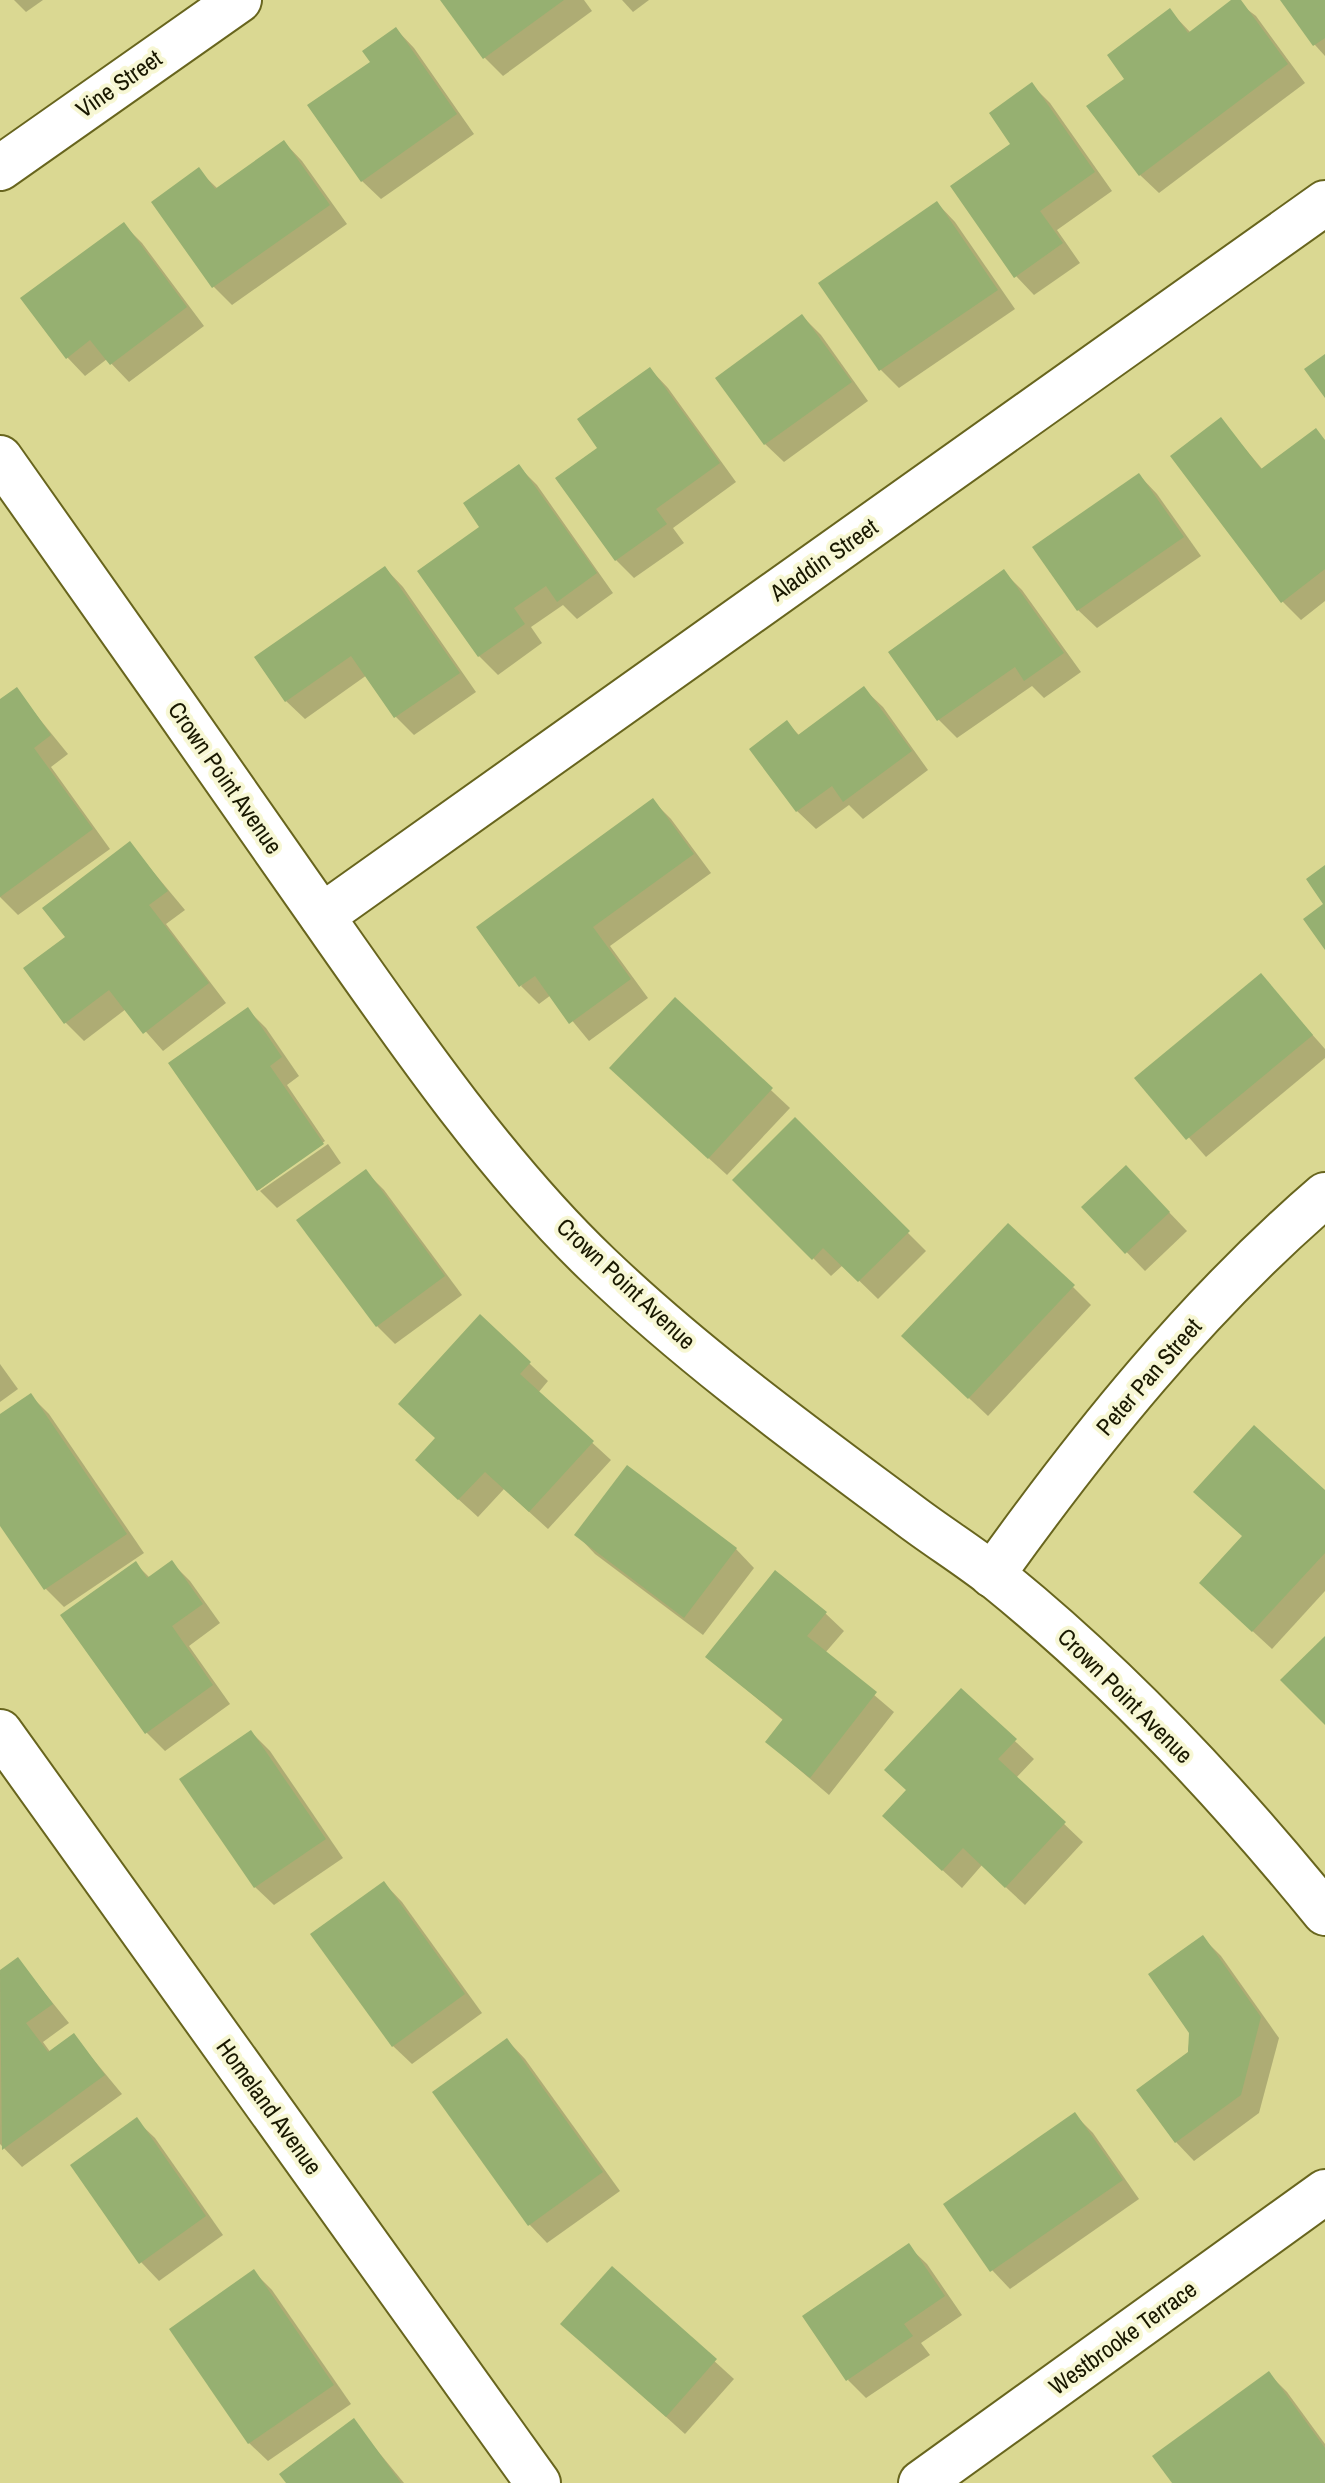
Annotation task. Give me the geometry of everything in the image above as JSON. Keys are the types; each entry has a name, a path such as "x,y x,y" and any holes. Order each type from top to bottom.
{"street":[{"name":"Vine Street","path":"0,168 239,0"},
{"name":"Aladdin Street","path":"322,916 1325,203"},
{"name":"Crown Point Avenue","path":"0,458 322,916 459,1104 596,1263 674,1333 784,1421 992,1575 1065,1635 1127,1694 1279,1856 1325,1913"},
{"name":"Peter Pan Street","path":"992,1575 1039,1510 1145,1377 1239,1275 1325,1195"},
{"name":"Homeland Avenue","path":"0,1732 538,2483"},
{"name":"Westbrooke Terrace","path":"921,2483 1325,2192"}],"building":[{"path":"440,0 564,0 483,59"},
{"path":"1231,0 1241,0 1288,64 1139,176 1086,106 1124,79 1107,55 1170,8 1188,33"},
{"path":"1280,0 1325,0 1325,38 1313,46"},
{"path":"396,27 457,114 361,182 307,105 370,62 362,51"},
{"path":"1032,82 1095,172 1040,211 1063,243 1014,278 950,186 1010,144 989,113"},
{"path":"284,140 330,205 212,288 151,202 199,167 215,189"},
{"path":"937,201 998,290 879,371 818,283"},
{"path":"124,222 187,307 110,365 90,340 66,359 20,298"},
{"path":"802,314 852,382 764,445 715,378"},
{"path":"1325,354 1325,398 1304,369"},
{"path":"650,367 720,463 656,509 667,524 615,561 555,478 597,448 577,419"},
{"path":"1221,417 1261,469 1316,428 1325,440 1325,569 1281,603 1170,456"},
{"path":"519,464 597,573 557,602 546,586 514,608 525,624 478,657 417,571 479,527 463,503"},
{"path":"1139,473 1184,537 1077,611 1032,547"},
{"path":"385,566 460,673 394,718 351,656 285,702 254,657"},
{"path":"1004,569 1064,653 1024,681 1015,667 937,721 888,652"},
{"path":"864,686 912,751 843,802 832,786 796,812 749,749 787,720 798,735"},
{"path":"17,687 51,735 34,748 93,829 0,897 0,699"},
{"path":"653,798 694,854 593,927 631,979 569,1024 535,976 519,987 476,927"},
{"path":"130,841 168,891 149,905 209,983 143,1034 109,990 64,1024 23,968 65,937 42,908"},
{"path":"1325,865 1325,950 1303,919 1323,904 1306,879"},
{"path":"1261,973 1313,1035 1186,1140 1134,1078"},
{"path":"675,997 773,1088 708,1159 609,1068"},
{"path":"248,1007 282,1057 270,1066 324,1144 257,1191 168,1063"},
{"path":"795,1117 910,1231 858,1282 823,1248 812,1260 732,1180"},
{"path":"1126,1165 1170,1212 1125,1254 1081,1207"},
{"path":"366,1169 445,1276 376,1327 296,1220"},
{"path":"1008,1223 1075,1285 968,1399 901,1336"},
{"path":"480,1314 531,1362 520,1374 594,1441 529,1512 485,1472 458,1500 415,1460 435,1438 398,1404"},
{"path":"31,1393 127,1534 44,1590 0,1526 0,1414"},
{"path":"1254,1425 1325,1490 1325,1553 1252,1632 1199,1583 1242,1536 1193,1492"},
{"path":"627,1465 737,1548 684,1618 574,1535"},
{"path":"172,1560 203,1604 172,1626 213,1685 145,1734 60,1615 136,1561 147,1578"},
{"path":"775,1570 827,1612 807,1636 877,1692 810,1778 765,1742 783,1719 705,1657"},
{"path":"1325,1636 1325,1725 1280,1680"},
{"path":"961,1688 1017,1739 998,1759 1066,1822 1005,1888 963,1848 942,1871 882,1816 906,1790 884,1770"},
{"path":"251,1730 326,1839 254,1888 179,1779"},
{"path":"384,1881 465,1994 392,2047 310,1934"},
{"path":"1203,1935 1261,2017 1241,2095 1175,2143 1136,2090 1188,2052 1189,2033 1148,1974"},
{"path":"18,1957 53,2004 26,2023 48,2052 74,2033 105,2075 2,2150 0,1970"},
{"path":"507,2038 603,2172 528,2226 432,2092"},
{"path":"1075,2112 1123,2180 990,2272 943,2204"},
{"path":"137,2117 206,2216 139,2264 70,2165"},
{"path":"909,2243 945,2296 904,2324 913,2336 846,2381 802,2316"},
{"path":"612,2266 717,2359 666,2417 560,2324"},
{"path":"254,2269 334,2385 248,2444 169,2329"},
{"path":"1269,2371 1325,2448 1325,2483 1172,2483 1152,2456"},
{"path":"354,2418 401,2483 286,2483 279,2474"}]}
